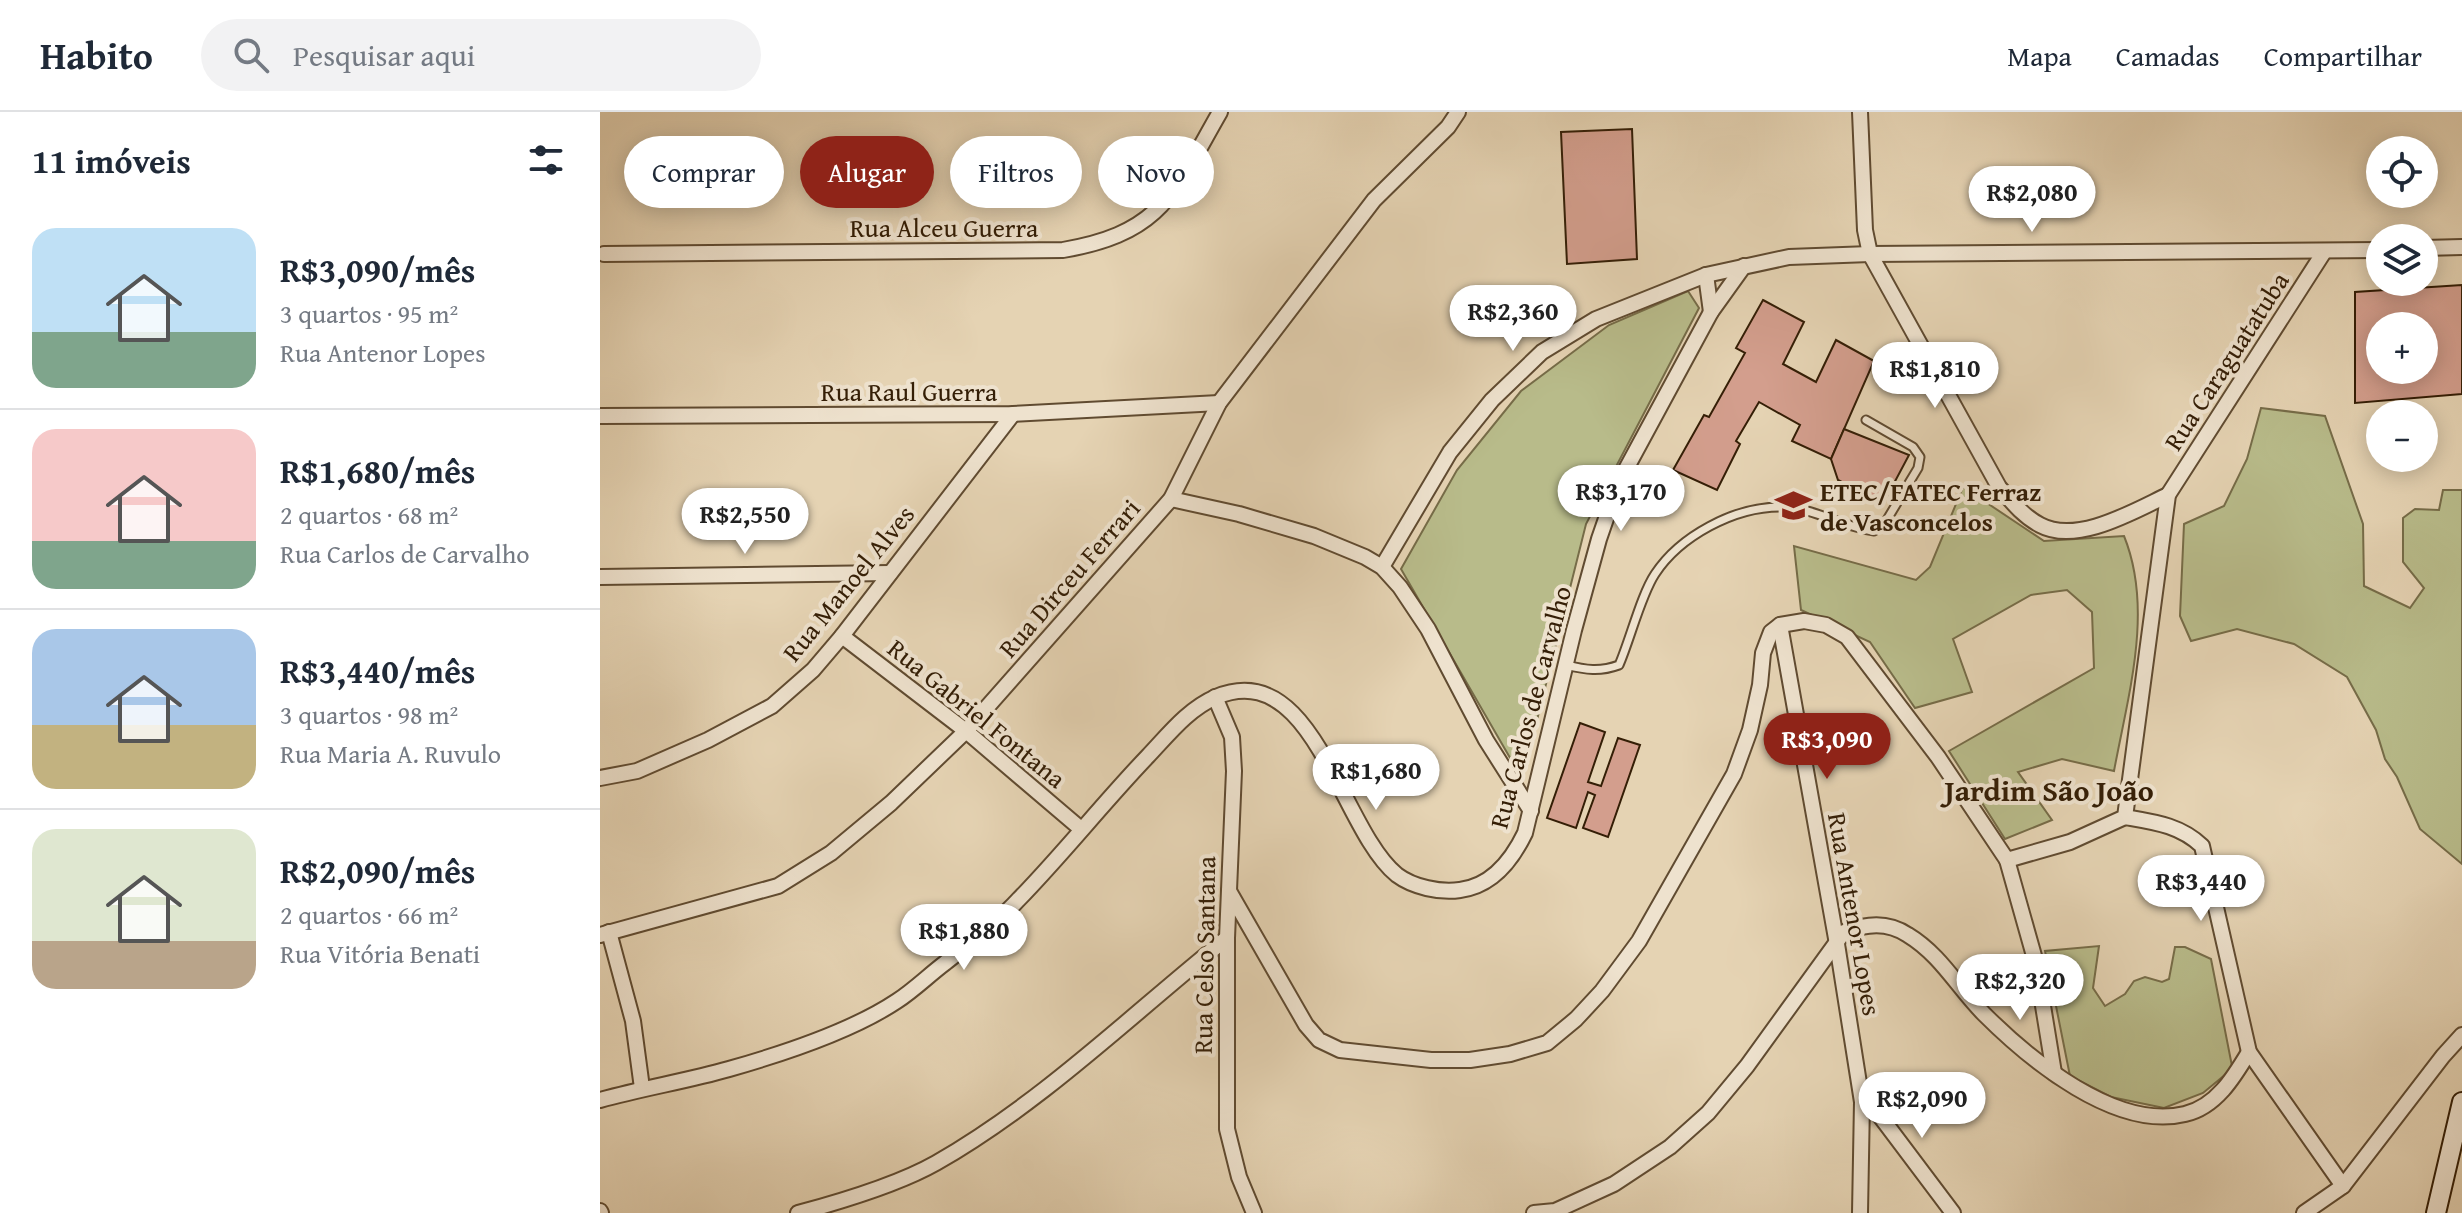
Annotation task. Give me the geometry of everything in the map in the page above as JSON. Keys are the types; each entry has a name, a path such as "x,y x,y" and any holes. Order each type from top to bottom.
{"main road":[{"path":"2436,1213 2462,1102"}],"street":[{"name":"Rua Alceu Guerra","path":"604,254 1063,250 1098,244 1125,233 1165,204 1220,112"},
{"name":"Rua Dirceu Ferrari","path":"605,933 778,886 831,853 891,803 966,731 1171,499 1219,403 1374,200 1448,127 1458,112"},
{"path":"1860,112 1865,230 1870,254 1999,487 2020,512 2042,527 2074,531 2099,526 2168,495"},
{"path":"2438,248 2462,247"},
{"name":"Rua Caraguatatuba","path":"1382,567 1450,452 1492,400 1542,352 1596,319 1706,275 1789,257 2366,250"},
{"name":"Rua Caraguatatuba","path":"2168,495 2324,252"},
{"name":"Rua Carlos de Carvalho","path":"1215,697 1243,689 1266,693 1286,704 1311,736 1381,858 1398,875 1417,885 1450,892 1472,889 1492,877 1514,855 1525,833 1599,539 1618,484 1711,312 1744,266"},
{"path":"1706,275 1711,312"},
{"name":"Rua Raul Guerra","path":"600,416 1013,414 1219,403"},
{"name":"Rua Manoel Alves","path":"600,778 637,771 708,740 772,706 813,670 1013,414"},
{"path":"2125,817 2168,495"},
{"path":"1171,499 1239,514 1314,536 1382,567 1400,587 1428,629 1486,740 1531,811"},
{"path":"600,577 890,573"},
{"path":"1229,891 1306,1025 1319,1040 1340,1050 1431,1060 1470,1060 1510,1054 1547,1043 1594,1000 1639,941 1734,774 1750,730 1766,640 1780,625 1804,621 1826,625 1847,637 1938,757 2007,860 2036,963 2054,1073"},
{"name":"Rua Antenor Lopes","path":"1780,625 1862,1102 1860,1213"},
{"name":"Rua Gabriel Fontana","path":"842,636 966,731 1081,829"},
{"path":"600,1100 731,1068 799,1046 897,1001 1017,902 1188,714 1215,697"},
{"name":"Rua Celso Santana","path":"1215,697 1232,737 1234,771 1227,938 1227,1129 1239,1177 1254,1213"},
{"path":"2007,860 2070,842 2125,817 2164,823 2185,832 2202,846 2249,1052 2343,1186"},
{"path":"1534,1213 1555,1211 1614,1184 1680,1139 1728,1089 1844,932 1866,925 1885,925 1908,934 1944,965 1982,1012 2012,1041 2054,1073 2109,1106 2151,1116 2186,1114 2228,1086 2249,1052"},
{"path":"605,933 633,1021 642,1088"},
{"path":"798,1213 934,1164 975,1138 1083,1060 1227,938"},
{"path":"2304,1213 2343,1186 2462,1035"},
{"path":"1862,1102 1877,1112 1953,1213"}],"lane":[{"path":"1566,665 1585,670 1604,670 1619,665 1654,576 1678,547 1725,517 1779,507 1807,511 1856,529 1874,531 1885,523 1918,468 1920,457 1913,447 1866,420"}],"green space":[{"path":"1688,291 1699,308 1586,524 1526,764 1513,763 1401,569 1457,470 1521,391 1609,325"},
{"path":"2261,408 2325,416 2363,524 2364,586 2410,608 2424,588 2403,562 2403,518 2415,509 2439,510 2443,490 2462,490 2462,864 2420,829 2397,777 2385,759 2376,730 2347,677 2294,644 2237,629 2191,641 2180,616 2184,524 2224,506 2247,459"},
{"path":"1963,487 2044,541 2124,536 2133,564 2137,593 2136,653 2114,771 2062,759 2018,772 2052,820 2005,839 1949,751 2094,668 2092,612 2067,590 2031,595 1953,639 1972,692 1915,708 1870,642 1801,610 1794,546 1916,580 1930,567"},
{"path":"2099,946 2093,988 2105,1006 2125,994 2134,981 2145,977 2162,982 2169,979 2175,947 2185,947 2211,959 2232,1066 2226,1074 2203,1093 2164,1108 2111,1097 2070,1076 2045,951"}],"building":[{"path":"1632,129 1637,259 1567,264 1561,132"},
{"path":"2462,285 2462,394 2355,403 2355,292 2366,291 2366,296 2438,296 2438,287"},
{"path":"1763,300 1804,322 1783,364 1816,382 1836,340 1874,361 1831,459 1792,441 1800,425 1759,402 1736,441 1740,444 1717,490 1673,470 1704,415 1709,417 1745,353 1736,348"},
{"path":"1844,429 1909,455 1883,504 1838,480 1831,459"},
{"path":"1580,723 1605,732 1588,782 1601,786 1618,738 1640,745 1608,837 1583,828 1595,795 1588,792 1576,828 1547,818"}],"place":[{"name":"ETEC/FATEC Ferraz de Vasconcelos","path":"1794,506"}],"district":[{"name":"Jardim São João","path":"2049,790"}]}
